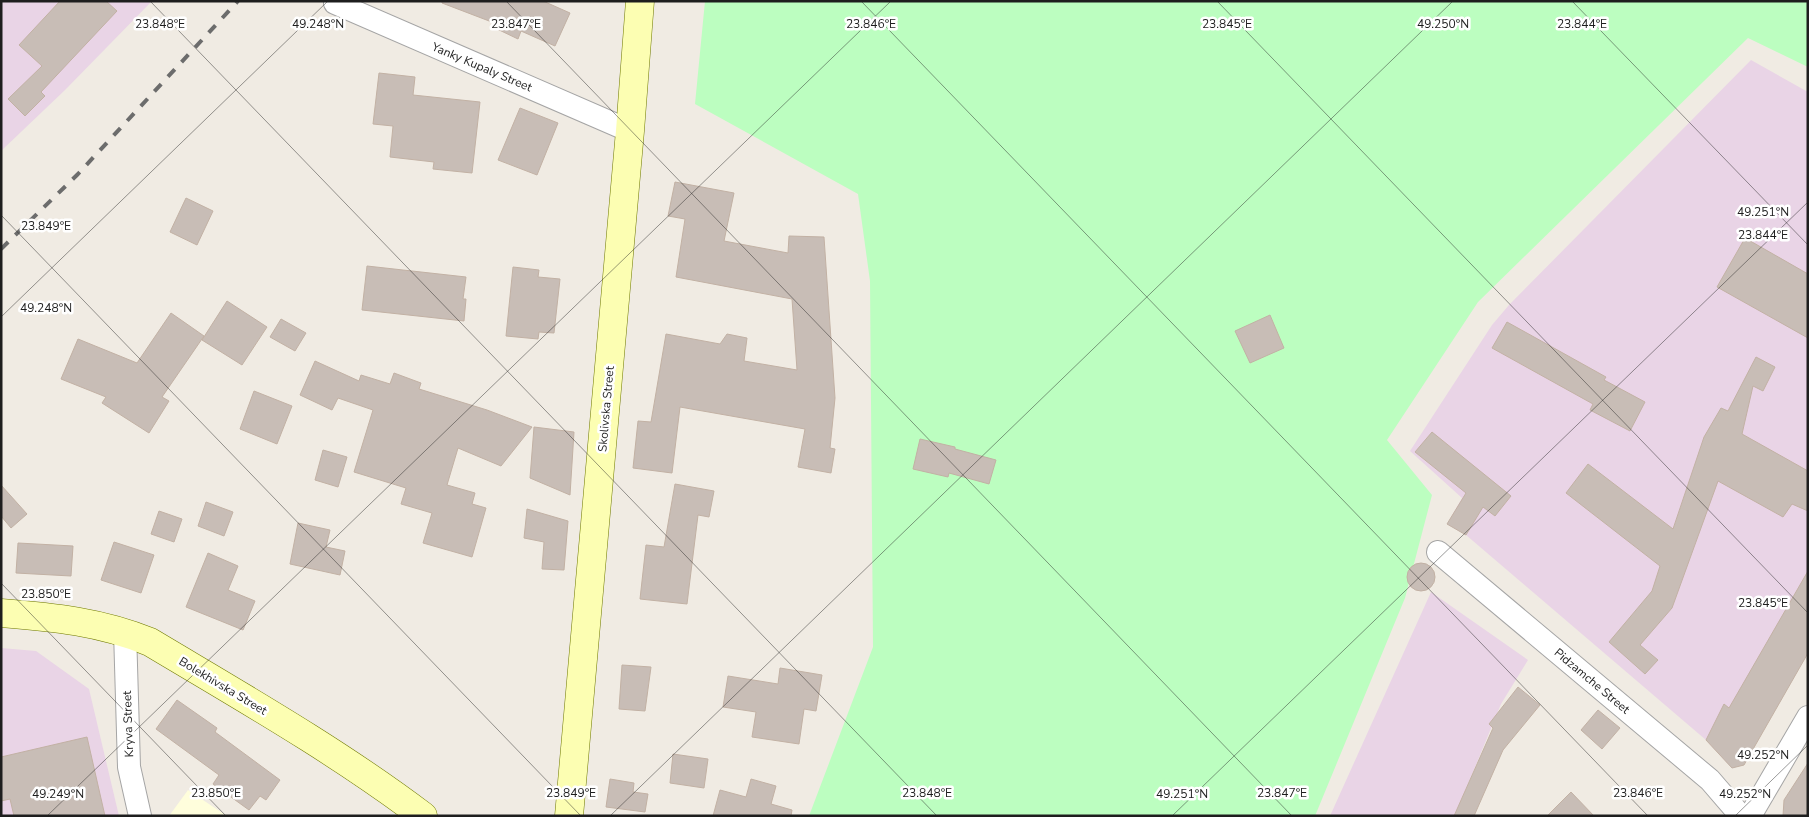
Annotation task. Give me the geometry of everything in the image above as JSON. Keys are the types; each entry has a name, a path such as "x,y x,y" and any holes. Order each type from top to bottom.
{"street":[{"name":"Skolivska Street","path":"569,816 640,1"},
{"name":"Yanky Kupaly Street","path":"334,3 630,131"},
{"name":"Pidzamche Street","path":"1438,552 1710,780 1741,816"},
{"name":"Bolekhivska Street","path":"1,614 41,616 86,622 125,632 150,642 385,787 423,816"},
{"name":"Kryva Street","path":"125,632 129,767 140,816"},
{"path":"1750,816 1808,717"}],"shaded area":[{"path":"1,1 152,1 65,90 1,151"},
{"path":"1751,60 1808,92 1808,653 1743,765 1732,768 1706,740 1466,535 1447,524 1462,498 1410,451 1492,325 1509,305"},
{"path":"1431,592 1528,660 1501,704 1455,816 1330,816"},
{"path":"1,648 36,651 89,689 119,816 1,816"},
{"path":"188,790 227,816 169,816"}],"green space":[{"path":"705,1 1808,1 1808,67 1748,38 1478,302 1387,440 1432,495 1405,598 1315,816 809,816 873,647 870,281 858,194 695,104"}],"building":[{"path":"60,1 106,1 117,11 41,92 45,96 25,116 8,99 42,66 19,45"},
{"path":"442,1 543,1 570,13 555,46 521,31 518,39 495,28 497,24 442,3"},
{"path":"379,73 415,77 413,95 480,102 472,173 433,169 434,162 390,157 393,126 373,124"},
{"path":"520,108 558,123 537,175 498,160"},
{"path":"675,182 734,193 724,241 788,253 789,236 824,237 835,398 830,448 835,449 831,473 798,467 805,429 680,407 672,473 633,468 638,421 651,422 666,334 720,344 727,334 747,338 744,361 797,370 792,299 676,277 685,219 668,216"},
{"path":"186,198 213,211 197,245 170,232"},
{"path":"1745,238 1808,274 1808,338 1717,287"},
{"path":"367,266 466,277 463,299 466,299 464,321 362,310"},
{"path":"513,267 539,270 538,277 560,279 554,333 539,332 538,339 506,336"},
{"path":"227,301 267,327 242,365 202,340"},
{"path":"171,313 204,336 162,397 169,401 149,433 102,403 106,397 61,379 78,339 137,363"},
{"path":"1270,315 1284,348 1250,363 1235,331"},
{"path":"281,319 306,333 295,351 270,337"},
{"path":"1507,322 1606,377 1604,380 1645,402 1630,431 1590,410 1593,404 1492,348"},
{"path":"1756,357 1775,367 1763,391 1753,386 1742,434 1808,471 1808,511 1792,504 1783,517 1718,481 1672,608 1640,645 1658,660 1645,674 1609,642 1652,591 1660,566 1566,493 1588,464 1673,529 1704,437 1721,408 1728,411"},
{"path":"315,361 359,381 361,375 390,384 394,373 421,383 419,389 487,410 532,427 501,466 458,448 447,485 475,493 472,504 486,508 472,557 423,543 432,513 401,504 406,488 354,472 373,410 338,398 332,410 300,395"},
{"path":"254,391 292,406 277,444 240,429"},
{"path":"534,427 574,432 570,495 530,478"},
{"path":"1432,432 1511,496 1495,516 1483,507 1466,535 1447,524 1466,493 1415,452"},
{"path":"920,439 955,447 955,449 996,460 989,484 949,473 948,477 913,469"},
{"path":"323,450 347,457 338,487 315,480"},
{"path":"675,484 714,491 709,517 698,515 687,604 640,599 646,545 664,547"},
{"path":"1,485 27,514 11,528 1,516"},
{"path":"206,502 233,512 224,536 198,526"},
{"path":"527,509 568,521 564,570 542,569 544,542 524,538"},
{"path":"159,511 182,519 174,542 151,534"},
{"path":"298,523 330,530 326,547 345,551 340,575 290,564"},
{"path":"114,542 154,555 141,593 101,580"},
{"path":"18,543 73,546 71,576 16,573"},
{"path":"208,553 238,566 228,590 255,601 243,630 186,607"},
{"path":"1421,563 1431,567 1435,577 1431,587 1421,591 1411,587 1407,577 1411,567"},
{"path":"1808,571 1808,653 1744,765 1732,768 1706,740 1724,704 1729,708"},
{"path":"622,665 651,667 645,711 619,709"},
{"path":"780,668 822,675 816,711 804,709 799,744 752,737 756,712 723,707 728,676 778,684"},
{"path":"1518,687 1540,705 1503,750 1474,816 1454,816 1493,728 1489,724"},
{"path":"177,700 217,728 215,732 280,780 266,800 260,796 249,810 213,784 219,775 156,729"},
{"path":"1598,710 1620,728 1602,749 1581,730"},
{"path":"87,737 105,816 14,816 10,799 1,801 1,757"},
{"path":"673,754 708,759 704,788 670,783"},
{"path":"1808,763 1808,816 1783,816 1784,800"},
{"path":"610,779 634,783 633,792 648,794 645,812 606,807"},
{"path":"751,779 776,786 771,804 792,810 791,816 713,816 720,790 746,797"},
{"path":"1571,792 1594,816 1547,816"}],"railway":[{"path":"1,249 78,174 238,1"}]}
